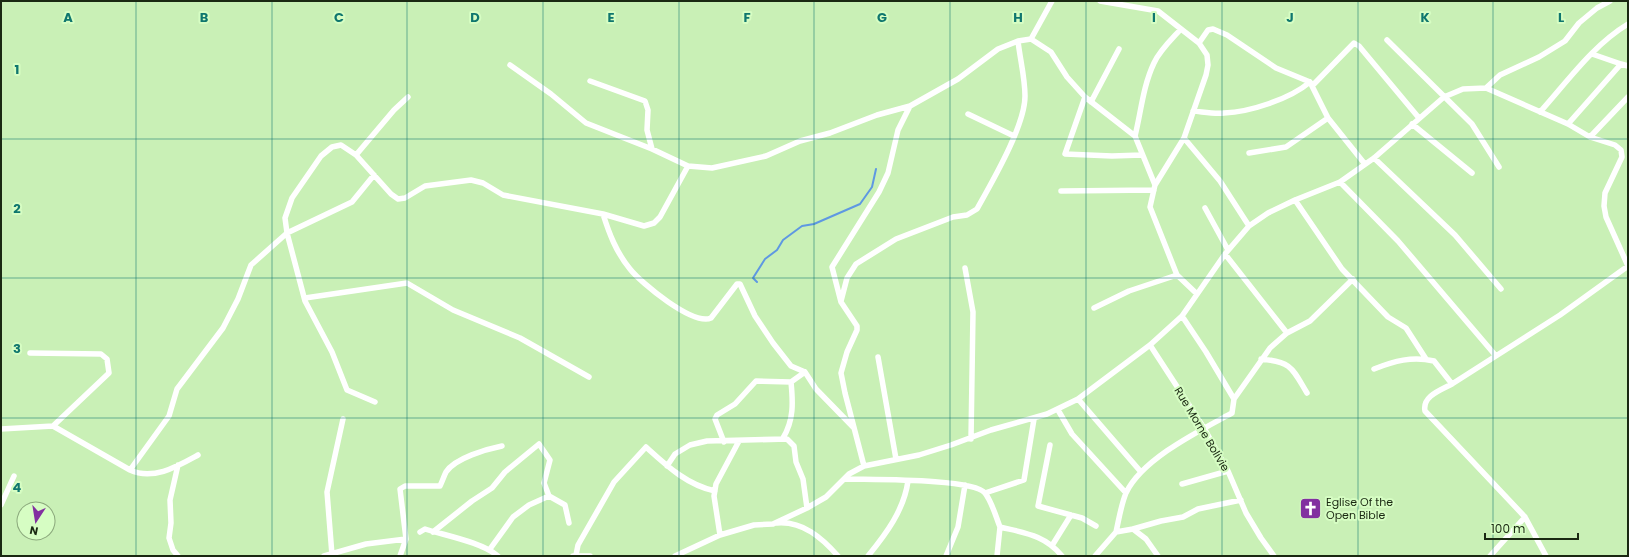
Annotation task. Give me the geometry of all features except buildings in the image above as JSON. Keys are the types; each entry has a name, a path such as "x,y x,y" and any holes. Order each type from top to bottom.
{"street":[{"path":"510,65 551,94 586,123 652,149 688,166 712,168 766,156 800,141 830,133 877,115 910,106 958,79 998,49 1018,41 1031,38 1052,1"},
{"path":"1100,1 1158,11 1199,43 1207,55 1208,65 1184,138 1154,188 1150,207 1177,275 1197,294"},
{"path":"1486,88 1500,75 1539,57 1565,41 1591,13 1610,1"},
{"path":"1540,112 1592,54 1615,32 1628,24"},
{"path":"1135,136 1146,83 1154,62 1166,45 1181,29"},
{"path":"1199,43 1208,30 1213,29 1227,35 1276,68 1311,84 1328,118 1364,163"},
{"path":"1031,38 1051,52 1067,77 1085,97 1135,136 1154,188"},
{"path":"1387,40 1472,124 1499,167"},
{"path":"841,302 847,278 856,264 896,239 953,217 967,215 978,210 1014,136 1023,112 1025,97 1018,41"},
{"path":"1193,111 1221,113 1237,112 1288,97 1311,84 1354,43 1359,46 1419,118"},
{"path":"1092,102 1119,49"},
{"path":"1592,54 1628,66"},
{"path":"1568,124 1621,64"},
{"path":"590,81 646,101 648,110 647,130 652,149"},
{"path":"773,524 826,497 844,479 864,466 896,460 971,438 991,430 1034,419 1058,410 1078,399 1150,345 1182,316 1226,252 1249,226 1268,213 1295,200 1340,182 1364,163 1374,158 1444,97 1463,89 1486,88 1568,124 1590,137 1615,145 1621,150 1622,157 1605,193 1604,206 1606,217 1628,266 1560,315 1427,399 1424,406 1425,411 1525,517 1546,556"},
{"path":"356,156 394,110 408,97"},
{"path":"1085,97 1065,154 1112,156 1142,155"},
{"path":"1590,137 1628,97"},
{"path":"864,466 841,373 847,352 857,330 857,326 841,302 832,267 879,192 888,173 898,130 910,106"},
{"path":"968,114 1014,136"},
{"path":"1249,154 1286,147 1328,118"},
{"path":"1412,124 1472,173"},
{"path":"1184,138 1220,181 1249,226"},
{"path":"376,402 365,399 348,390 332,352 305,298 287,233 285,218 287,207 321,156 332,147 341,145 356,156 391,194 398,199 405,198 425,186 471,180 483,183 503,195 602,214 644,226 654,223 660,218 688,166"},
{"path":"1374,158 1455,235 1501,289"},
{"path":"130,470 170,416 171,404 177,389 223,328 238,299 251,265 287,233 352,202 374,175"},
{"path":"1340,182 1398,241 1496,356"},
{"path":"1060,191 1154,188"},
{"path":"1295,200 1342,269 1388,317 1406,328 1426,359"},
{"path":"1205,208 1226,252 1288,333"},
{"path":"602,214 612,240 630,268 640,279 687,314 705,320 711,318 737,284 740,284 754,316 791,366 804,372 816,389 854,428"},
{"path":"966,268 973,312 971,438"},
{"path":"1094,308 1111,298 1177,275"},
{"path":"1095,556 1116,532 1126,493 1141,472 1174,446 1232,413 1234,399 1270,348 1288,333 1310,321 1353,279"},
{"path":"305,298 407,283 453,310 520,338 589,377"},
{"path":"1182,316 1206,352 1234,399"},
{"name":"Rue Morne Bolivie","path":"1150,345 1204,428 1228,471 1260,538 1274,556"},
{"path":"30,353 101,354 107,359 109,373 53,426"},
{"path":"878,356 896,460"},
{"path":"1261,359 1276,360 1293,368 1307,393"},
{"path":"1374,369 1404,359 1426,359 1434,361 1452,384"},
{"path":"724,442 716,419 718,415 732,407 756,382 791,382 804,372"},
{"path":"783,438 789,428 793,406 791,382"},
{"path":"1078,399 1141,472"},
{"path":"1058,410 1072,434 1126,493"},
{"path":"332,554 327,492 343,419"},
{"path":"985,493 1024,480 1034,419"},
{"path":"1,429 53,426 130,470 141,474 150,474 169,470 198,455"},
{"path":"666,466 675,454 690,445 707,441 724,442 783,438 788,439 794,446 796,462 804,478 807,508"},
{"path":"720,535 714,491 716,484 739,441"},
{"path":"433,532 472,501 492,488 505,472 539,444 550,460 544,483 549,496 565,506 569,523"},
{"path":"1050,445 1038,506 1082,518 1096,526"},
{"path":"400,556 406,539 400,489 405,486 440,486 447,471 456,463 479,451 502,446"},
{"path":"590,556 574,556 578,545 608,496 614,482 646,447 666,466 694,485 714,491"},
{"path":"178,465 170,500 171,524 169,538 173,550 178,556"},
{"path":"1182,484 1228,471"},
{"path":"1,505 14,476"},
{"path":"844,479 941,482 974,487 985,493 1000,527 997,556"},
{"path":"868,556 889,530 902,503 908,481"},
{"path":"946,556 958,526 965,485"},
{"path":"490,549 513,516 549,496"},
{"path":"1116,532 1182,517 1198,509 1241,500"},
{"path":"1053,544 1071,515"},
{"path":"1490,556 1525,517"},
{"path":"676,556 720,535 754,525 773,524 797,524 813,532 838,556"},
{"path":"1000,527 1025,532 1053,544 1062,556"},
{"path":"420,532 425,529 490,549 498,556"},
{"path":"1133,529 1146,539 1158,556"},
{"path":"324,556 366,544 406,539"}],"waterway":[{"path":"757,282 753,278 765,259 777,250 783,240 802,226 814,224 860,204 872,187 876,169"}],"place":[{"name":"Eglise Of the Open Bible","path":"1311,508"}]}
